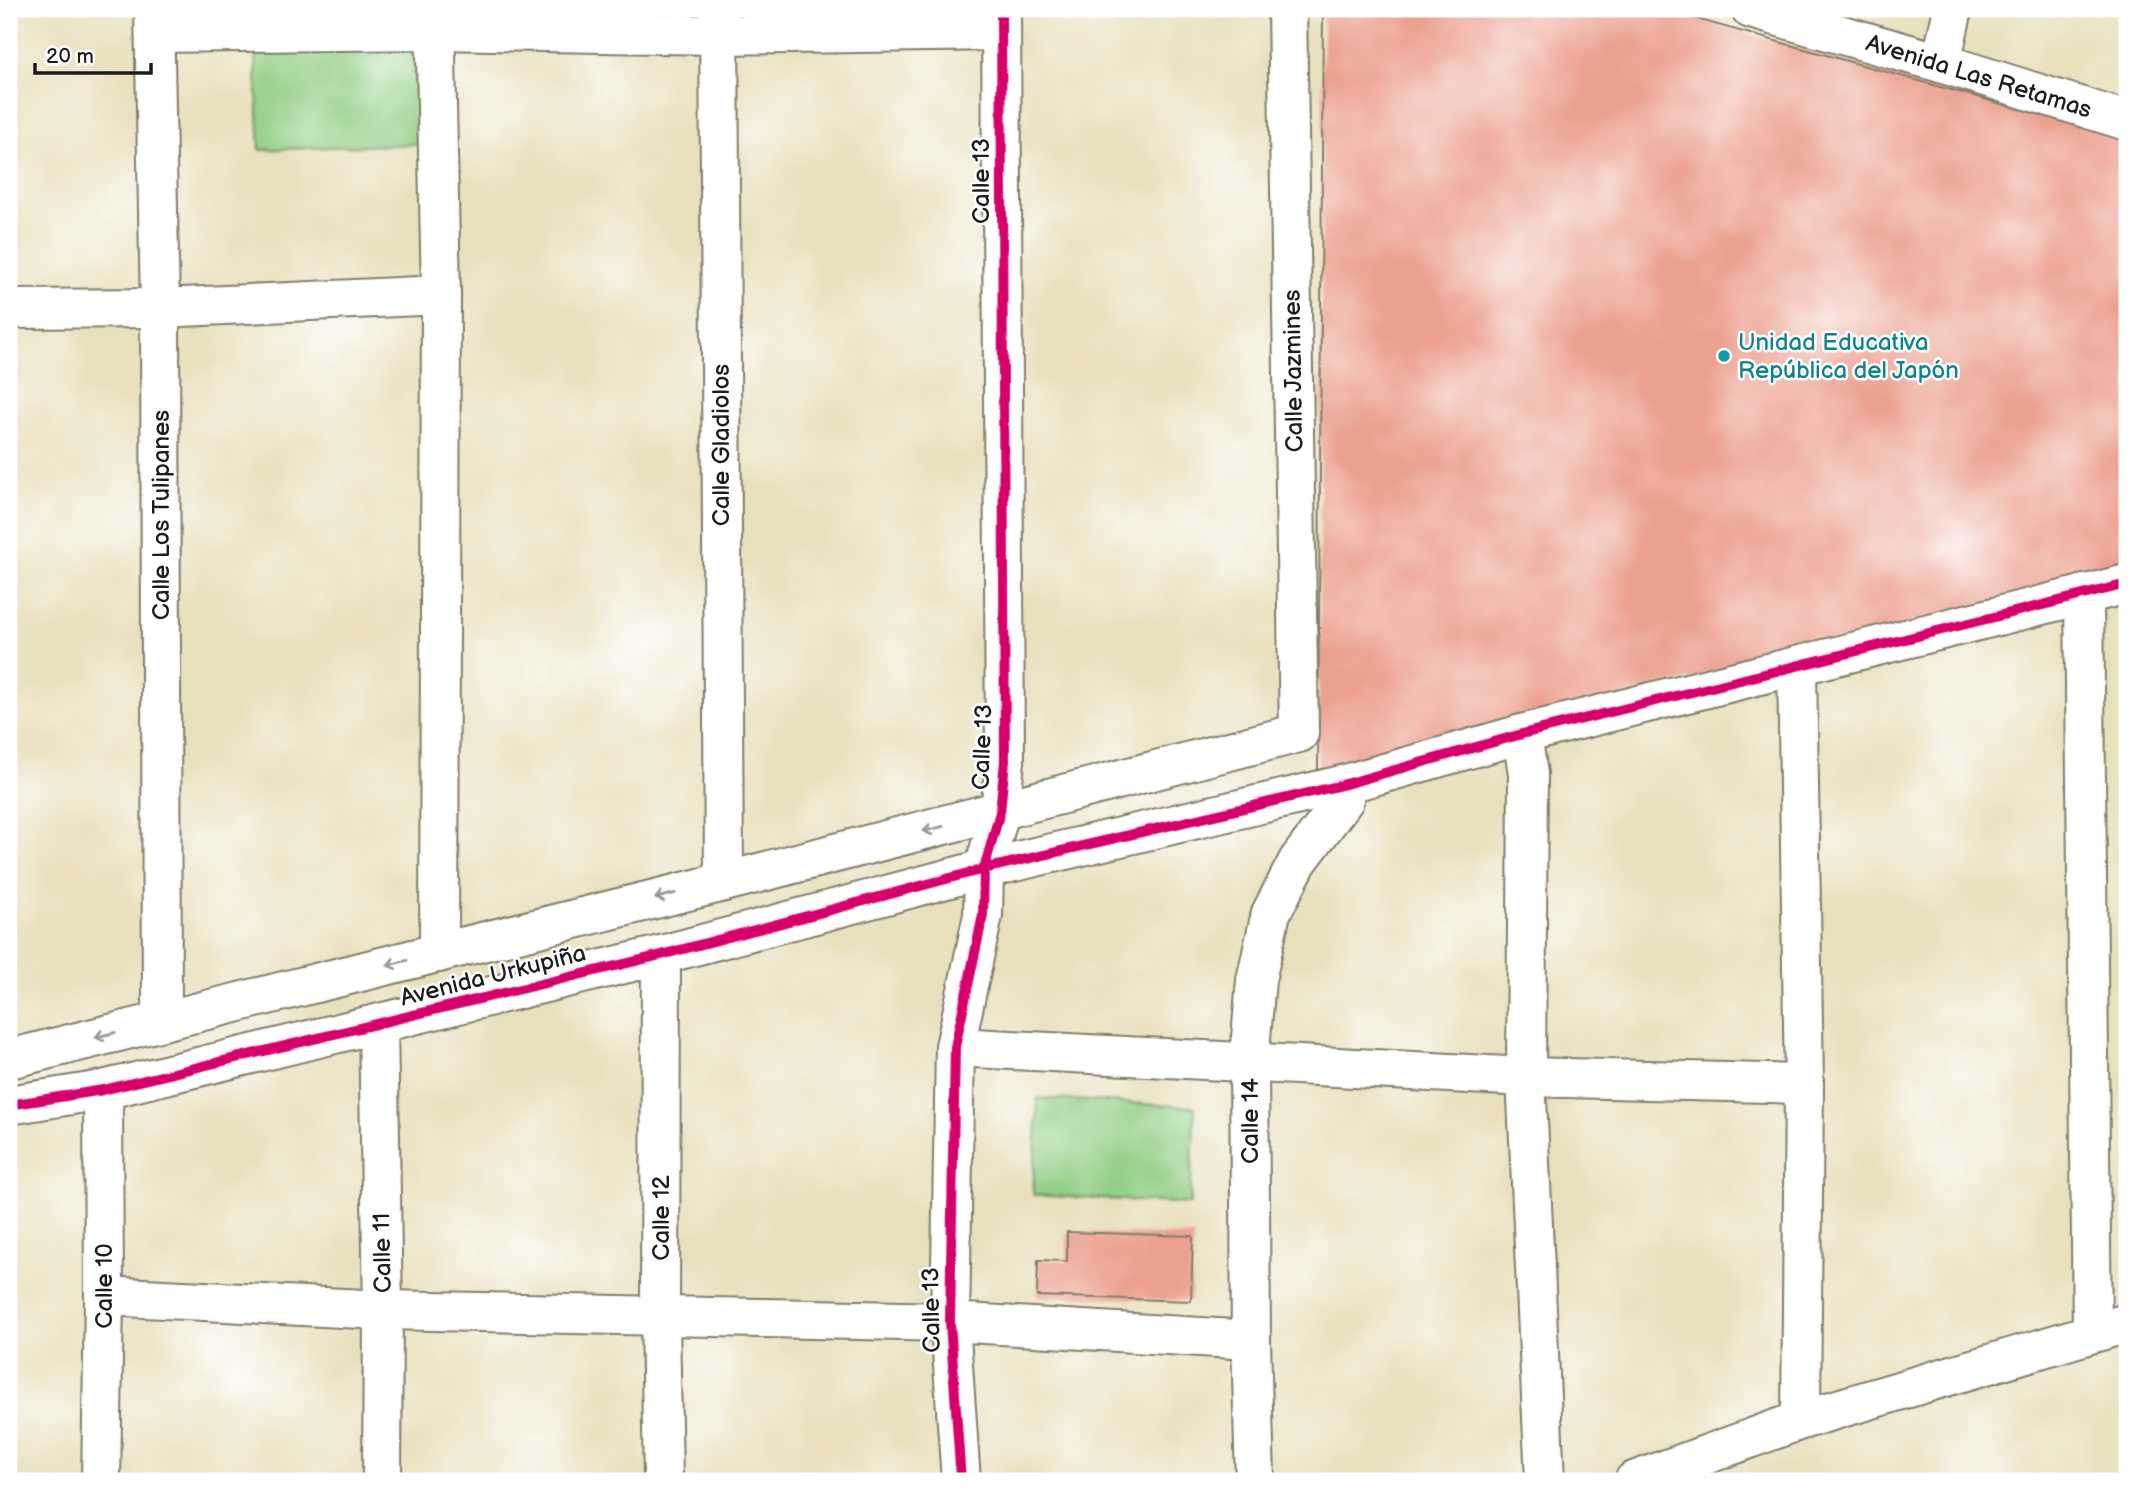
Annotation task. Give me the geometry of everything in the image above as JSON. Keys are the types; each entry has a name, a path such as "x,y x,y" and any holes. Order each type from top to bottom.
{"street":[{"name":"Calle Jazmines","path":"1000,812 1299,733 1287,9"},
{"name":"Avenida Las Retamas","path":"1751,9 1941,63 2127,121"},
{"path":"1941,63 1953,9"},
{"path":"435,20 441,295 439,953"},
{"path":"154,21 1001,20"},
{"name":"Calle 13","path":"961,1481 950,1322 955,1047 983,915 984,869 1000,812 1005,761 1001,20"},
{"name":"Calle Los Tulipanes","path":"154,21 160,308 162,1021"},
{"name":"Calle Gladiolos","path":"718,22 724,882"},
{"path":"9,309 160,308 441,295"},
{"name":"Avenida Urkupiña","path":"9,1105 103,1090 661,956 984,869 1342,785 1521,734 2127,584"},
{"path":"1634,1481 1801,1420 2110,1328 2084,594"},
{"path":"1797,666 1804,1084 1801,1420"},
{"path":"1521,734 1528,774 1526,1077 1545,1481"},
{"name":"Calle 14","path":"1255,1481 1251,1340 1250,1061 1256,980 1271,913 1298,861 1344,800 1342,785"},
{"path":"9,1059 1000,812"},
{"name":"Calle 12","path":"661,956 660,1317 663,1481"},
{"name":"Calle 11","path":"378,1025 383,1310 382,1481"},
{"path":"955,1047 1526,1077 1804,1084"},
{"name":"Calle 10","path":"101,1481 103,1090"},
{"path":"104,1296 383,1310 950,1322 1251,1340"}],"green space":[{"path":"413,44 418,144 260,150 255,51"},
{"path":"1038,1098 1195,1107 1190,1204 1033,1195"}],"building":[{"name":"Unidad Educativa República del Japón","path":"1323,9 1661,9 2127,139 2127,572 1318,771"},
{"path":"1067,1232 1193,1236 1191,1301 1037,1296 1038,1260 1067,1261"}],"cycle path":[{"path":"961,1481 950,1322 955,1047 983,915 984,869 1000,812 1005,761 1001,9"},
{"path":"9,1105 103,1090 661,955 984,869 1342,785 1522,734 2127,584"}],"place":[{"name":"Unidad Educativa República del Japón","path":"1724,356"}]}
